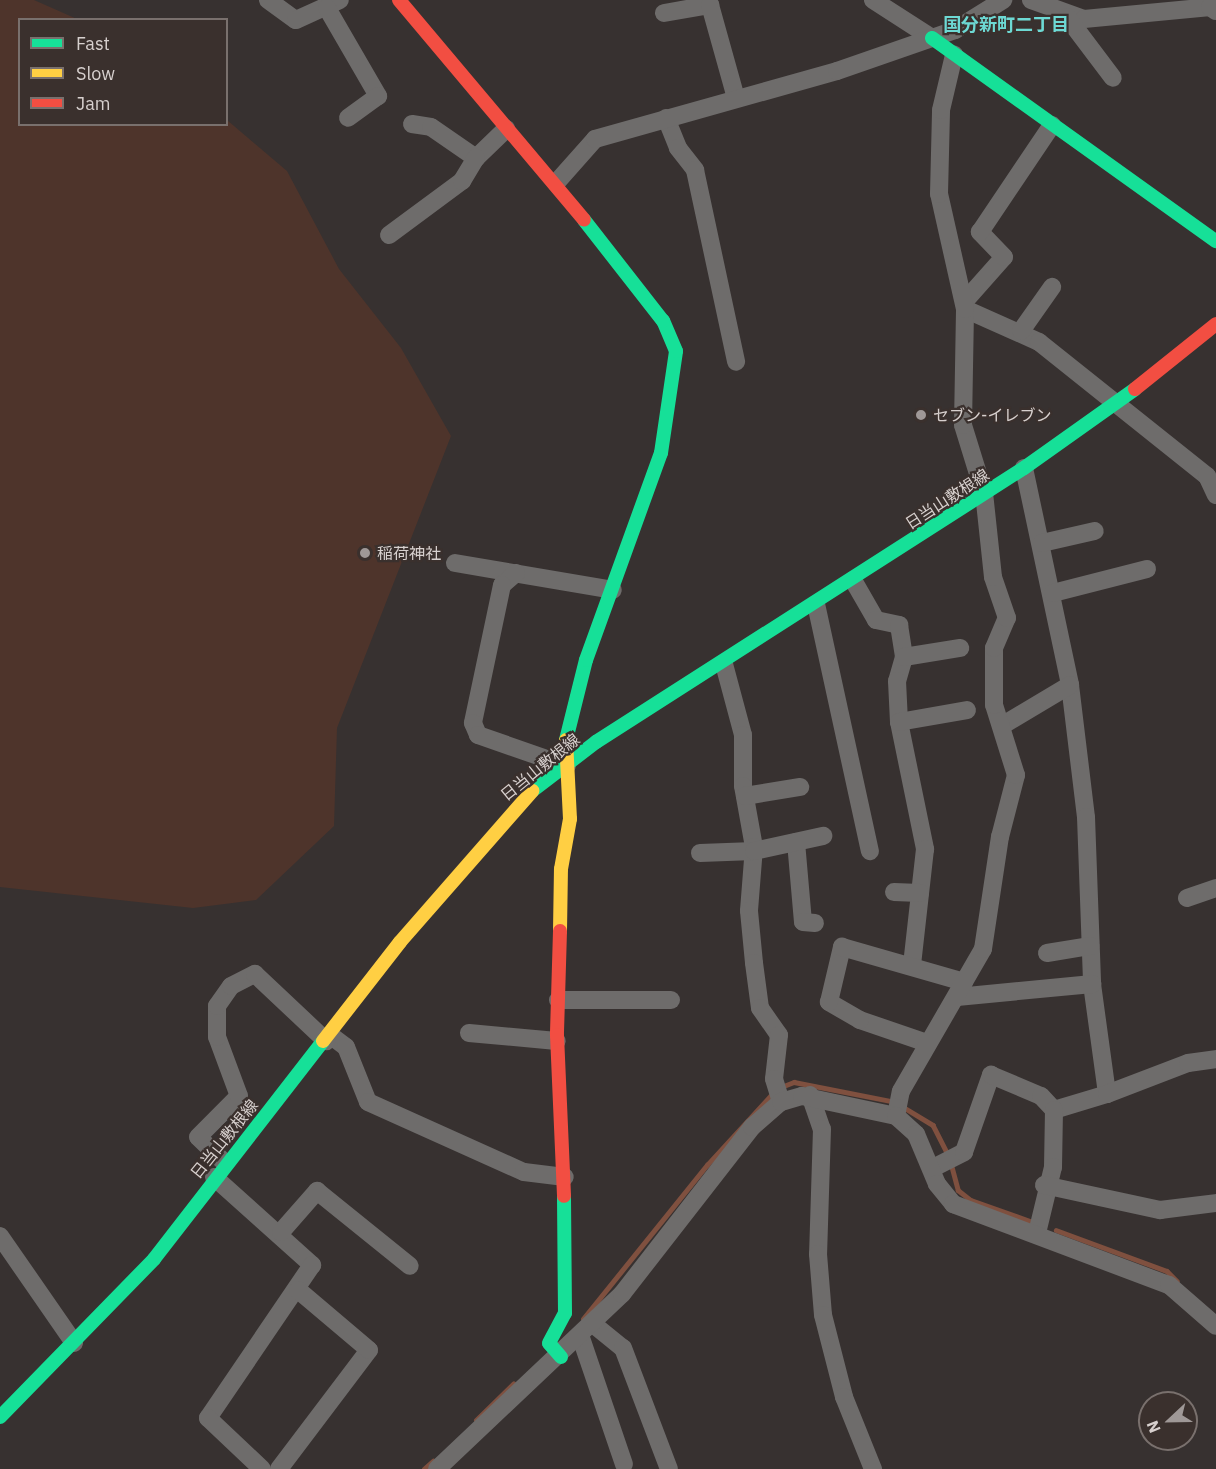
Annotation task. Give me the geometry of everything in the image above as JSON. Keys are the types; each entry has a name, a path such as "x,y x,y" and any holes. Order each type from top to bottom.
{"street":[{"path":"268,0 289,19 333,4 378,96 348,118"},
{"path":"399,0 506,129 556,183 663,321 676,351 661,453 570,713 567,766 570,819 561,869 557,1041 565,1177 565,1313 556,1351"},
{"path":"556,183 584,145 932,38 1002,0"},
{"path":"1031,0 1067,17 1113,78"},
{"path":"664,13 692,2 710,5 736,98"},
{"path":"878,2 1216,241"},
{"path":"1067,17 1214,8"},
{"path":"896,1115 902,1091 927,1042 983,949 1000,837 1016,775 1003,725 994,705 994,648 1007,618 993,577 984,493 971,461 960,407 964,305 941,213 938,168 941,110 954,55"},
{"path":"666,118 678,148 695,170 736,362"},
{"path":"412,124 431,128 476,158"},
{"path":"964,305 1004,258 980,232 1052,125"},
{"path":"389,236 462,181 476,158 506,129"},
{"path":"1022,331 1052,287"},
{"path":"964,305 1022,331 1114,406 1207,476 1216,495"},
{"name":"日当山敷根線","path":"0,1416 154,1259 220,1170 328,1038 400,942 504,818 596,742 724,664 1024,468 1114,406 1216,324"},
{"path":"1024,468 1053,593 1070,685 1086,817 1092,984 1107,1094"},
{"path":"1042,543 1095,531"},
{"path":"455,563 613,590"},
{"path":"1053,593 1147,569"},
{"path":"516,573 502,585 473,723 478,735 567,766"},
{"path":"853,580 876,620 899,625 904,657 897,681 899,722 925,849 912,965"},
{"path":"816,604 870,851"},
{"path":"904,657 960,648"},
{"path":"437,1469 556,1351 581,1338 778,1092 779,1035 760,1008 750,922 754,851 745,795 743,735 724,664"},
{"path":"1003,725 1070,685"},
{"path":"899,722 967,710"},
{"path":"745,795 800,787"},
{"path":"700,853 754,851 823,836"},
{"path":"796,842 803,922 815,923"},
{"path":"1187,898 1216,888"},
{"path":"894,892 920,893"},
{"path":"1047,953 1090,946"},
{"path":"927,1042 860,1020 829,1002 842,947 912,965 961,989 1092,984"},
{"path":"262,1469 208,1418 298,1290 312,1266 220,1170 198,1137 239,1096 217,1037 217,1006 231,986 255,974 328,1038 346,1047 368,1102 524,1172 565,1177"},
{"path":"558,1000 671,1000"},
{"path":"469,1033 557,1041"},
{"path":"1054,1110 1107,1094 1188,1063 1216,1059"},
{"path":"937,1167 960,1158 991,1075 1041,1095 1054,1110 1053,1167 1044,1185 1037,1233"},
{"path":"778,1092 810,1095 896,1115 916,1134 937,1167 937,1184 953,1204 1037,1233 1169,1285 1216,1326"},
{"path":"810,1095 822,1129 818,1254 823,1314 844,1397 873,1469"},
{"path":"1044,1185 1160,1210 1216,1203"},
{"path":"281,1232 317,1191 410,1266"},
{"path":"1,1240 74,1343"},
{"path":"279,1469 369,1350 298,1290"},
{"path":"593,1324 623,1348 669,1469"},
{"path":"581,1338 604,1430 624,1464"}],"shaded area":[{"path":"0,0 34,0 75,18 18,18 18,126 228,126 228,121 287,171 339,269 401,348 451,436 337,728 334,826 256,900 193,908 0,887"}],"waterway":[{"path":"781,1087 794,1082 896,1102"},
{"path":"583,1319 707,1165 772,1094"},
{"path":"903,1107 933,1125 948,1155"},
{"path":"951,1163 958,1190 971,1200 1030,1221"},
{"path":"1056,1230 1167,1271 1177,1281"},
{"path":"476,1420 513,1384"},
{"path":"424,1469 433,1461"}],"traffic: fast":[{"path":"932,38 1216,241"},
{"path":"566,740 586,660 661,453 676,351 663,321 584,220"},
{"path":"532,791 596,742 1024,468 1135,389"},
{"path":"0,1417 154,1259 323,1041"},
{"path":"561,1357 549,1343 565,1313 564,1196"}],"traffic: slow":[{"path":"560,931 561,869 570,819 566,740"},
{"path":"323,1041 400,942 532,791"}],"traffic: jam":[{"path":"399,0 584,220"},
{"path":"1135,389 1216,324"},
{"path":"560,931 557,1035 564,1196"}],"place":[{"name":"セブン-イレブン","path":"921,415"},
{"name":"稲荷神社","path":"365,553"}],"district":[{"name":"国分新町二丁目","path":"1006,25"}]}
